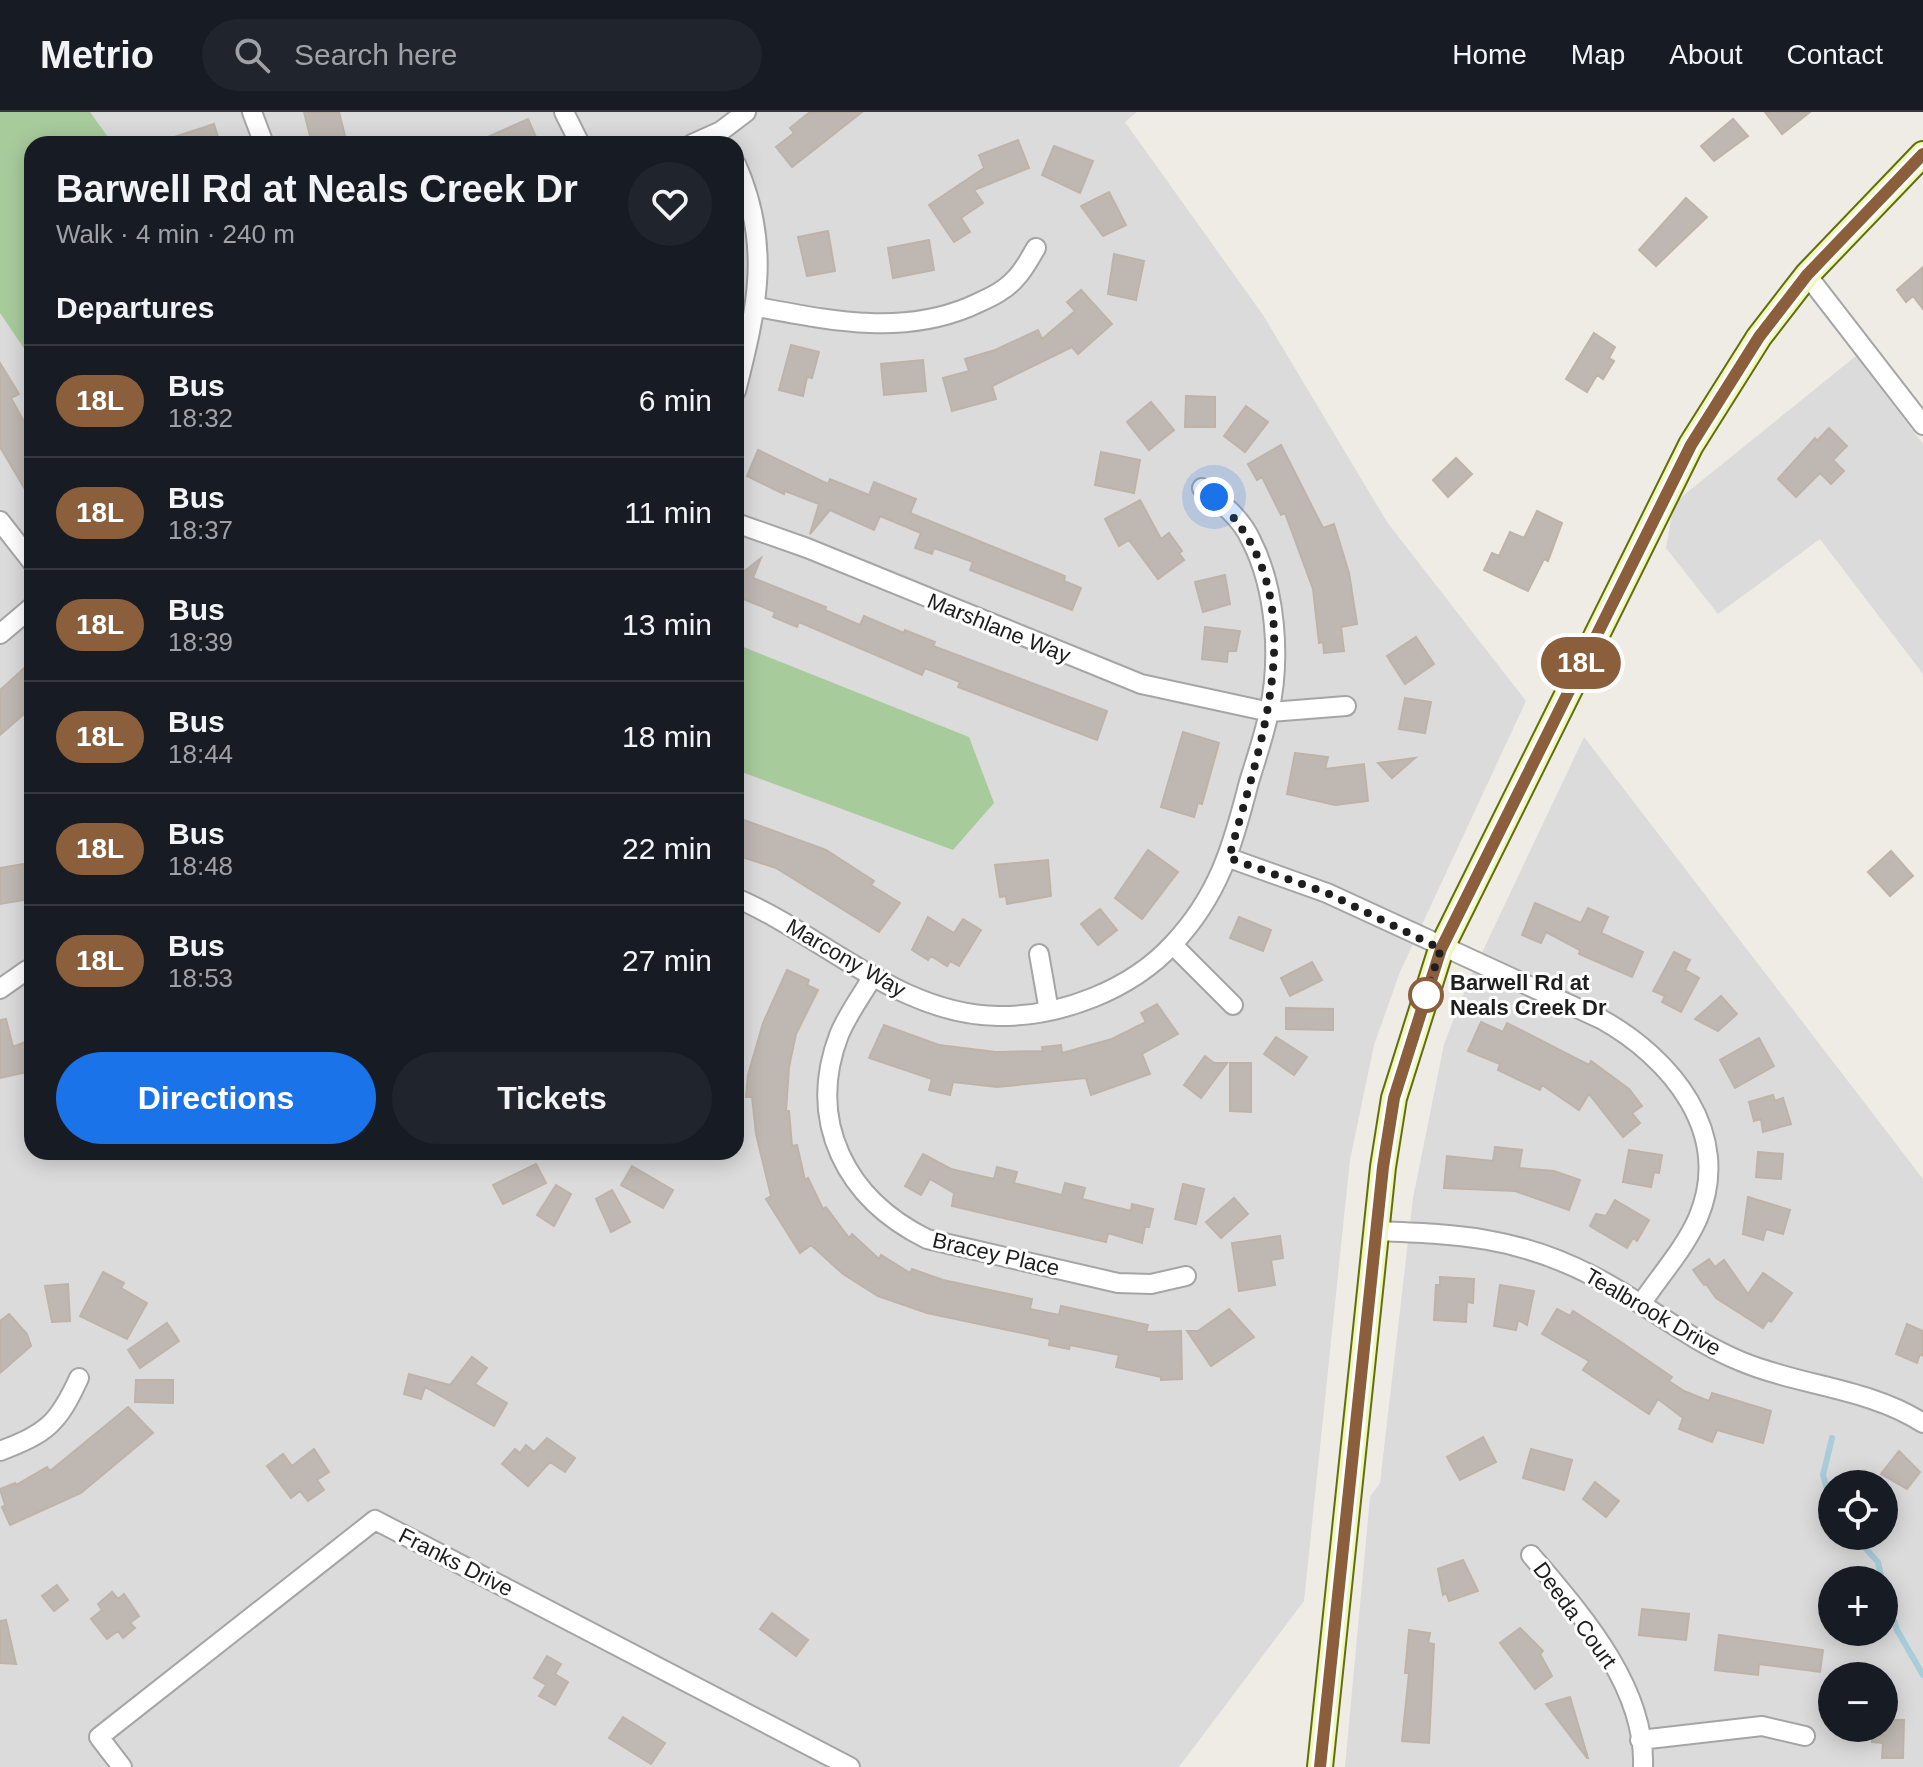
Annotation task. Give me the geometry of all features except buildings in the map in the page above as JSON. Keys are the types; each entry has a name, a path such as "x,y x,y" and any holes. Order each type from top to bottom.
{"street":[{"path":"252,112 261,136"},
{"path":"564,112 576,136"},
{"path":"726,136 746,112"},
{"path":"1320,1767 1376,1231 1394,1098 1441,949 1691,445 1759,337 1807,275 1923,154"},
{"path":"744,190 757,231 757,307 744,359"},
{"path":"757,307 847,324 913,322 953,313 997,295 1017,278 1036,248"},
{"path":"1807,275 1923,425"},
{"name":"Marcony Way","path":"744,902 800,929 873,976 920,1001 998,1016 1049,1011 1120,985 1173,945 1205,902 1229,858 1270,712 1275,668 1266,584 1252,540 1234,515 1202,488"},
{"path":"0,521 24,552"},
{"name":"Marshlane Way","path":"744,526 807,548 1141,684 1270,712 1346,706"},
{"path":"0,634 24,614"},
{"path":"1229,858 1327,893 1634,1038 1661,1061 1698,1117 1708,1169 1707,1194 1697,1221 1641,1304"},
{"path":"1173,945 1233,1005"},
{"path":"1039,954 1049,1011"},
{"path":"0,989 24,972"},
{"name":"Bracey Place","path":"873,976 840,1032 831,1058 826,1101 830,1127 844,1162 851,1175 883,1211 902,1226 927,1239 1118,1283 1151,1284 1186,1276"},
{"name":"Tealbrook Drive","path":"1376,1231 1496,1239 1547,1255 1641,1304 1697,1341 1740,1361 1788,1379 1877,1401 1923,1423"},
{"path":"0,1451 35,1437 63,1413 79,1378"},
{"name":"Franks Drive","path":"122,1767 101,1739 375,1520 850,1767"},
{"name":"Deeda Court","path":"1531,1555 1620,1676 1640,1740 1643,1767"},
{"path":"1640,1740 1762,1726 1805,1736"}],"shaded area":[{"path":"0,112 1137,112 1125,122 1263,315 1387,522 1526,701 1400,972 1374,1045 1350,1160 1304,1601 1179,1767 0,1767"},
{"path":"1856,356 1923,444 1923,674 1820,539 1718,614 1666,548 1674,503"},
{"path":"1584,737 1923,1179 1923,1767 1345,1767 1370,1497 1380,1483 1413,1198 1444,1044 1469,980"}],"green space":[{"path":"0,112 90,112 107,136 24,136 24,348 0,313"},
{"path":"744,647 969,737 994,803 953,850 744,773"}],"waterway":[{"path":"1824,1470 1832,1438"},
{"path":"1867,1550 1879,1566"},
{"path":"1898,1632 1923,1675"}],"bus line":[{"name":"18L","path":"1320,1767 1332,1681 1340,1561 1383,1167 1394,1098 1441,949 1691,445 1759,337 1807,275 1923,154"}],"place":[{"name":"Barwell Rd at Neals Creek Dr","path":"1426,995"}],"route":[{"path":"1214,497 1234,515 1252,540 1266,584 1273,626 1275,668 1270,712 1229,858 1327,893 1441,949 1422,1005 1426,995"}]}
